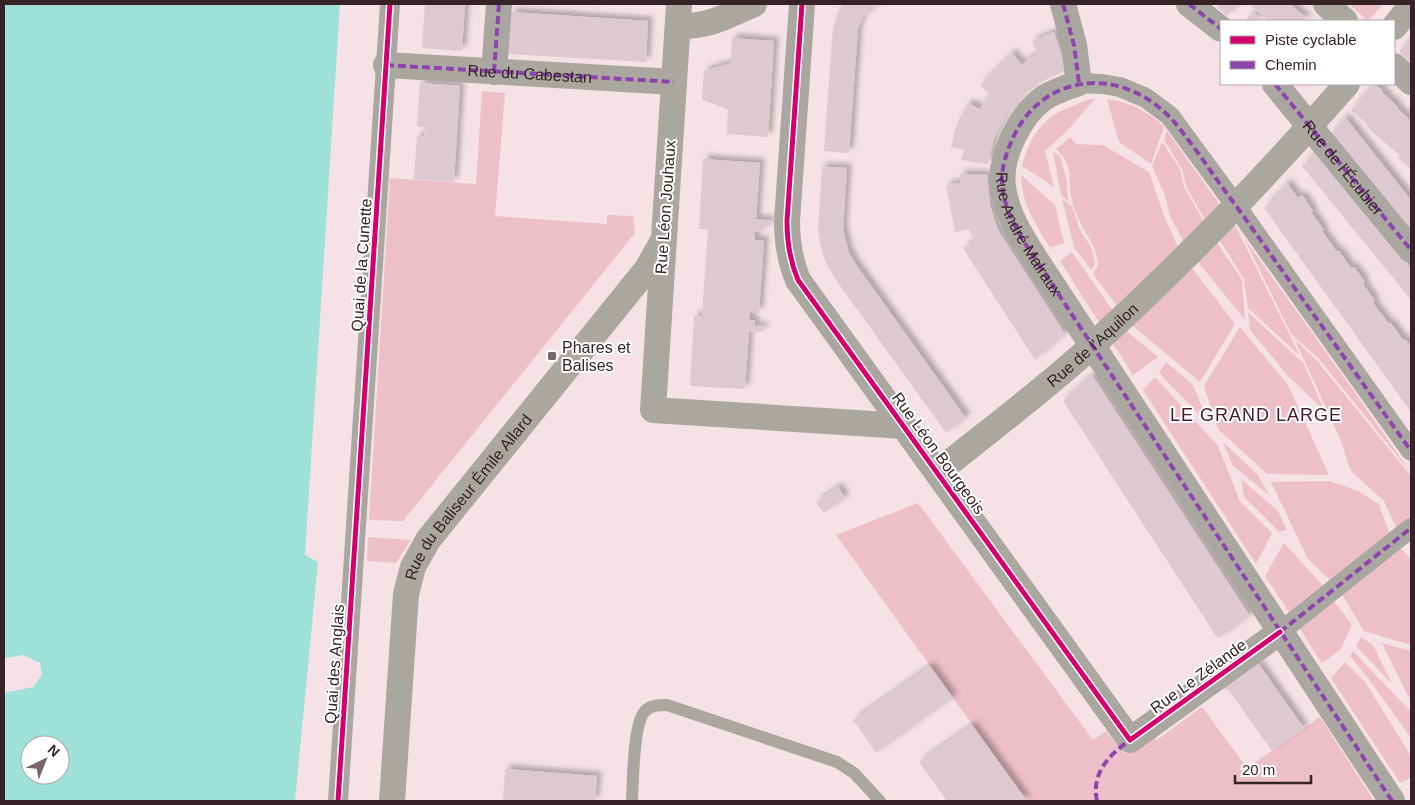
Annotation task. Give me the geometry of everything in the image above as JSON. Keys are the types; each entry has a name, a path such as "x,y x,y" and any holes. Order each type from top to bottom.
{"street":[{"name":"Quai de la Cunette","path":"356,528 390,4"},
{"path":"494,72 499,4"},
{"path":"678,15 691,26 708,24 754,4"},
{"name":"Rue Léon Bourgeois","path":"802,4 787,236 792,264 798,280 1130,740"},
{"path":"1064,4 1074,44 1079,83"},
{"path":"1189,4 1220,28"},
{"path":"1326,4 1344,20"},
{"path":"1395,26 1411,6"},
{"name":"Rue Léon Jouhaux","path":"678,15 653,410 904,426"},
{"name":"Rue du Cabestan","path":"386,65 674,82"},
{"path":"1395,67 1411,82"},
{"name":"Rue André Malraux","path":"1392,801 1024,241 1009,211 1002,184 1008,149 1021,122 1043,99 1056,91 1079,83 1120,87 1157,105 1180,128 1411,451"},
{"name":"Rue de l'Écubier","path":"1276,85 1411,250"},
{"name":"Rue de l'Aquilon","path":"938,472 1092,346 1174,269 1311,126 1346,85"},
{"name":"Rue du Baliseur Émile Allard","path":"392,801 403,616 408,581 413,567 428,540 647,269 663,239"},
{"name":"Quai des Anglais","path":"338,801 356,528"},
{"name":"Rue Le Zélande","path":"1130,740 1280,632 1411,528"}],"lane":[{"path":"632,801 638,726 643,713 648,708 667,705 830,759 854,773 880,801"}],"shaded area":[{"path":"1349,4 1383,4 1367,20"},
{"path":"482,91 505,93 495,216 607,224 607,215 633,216 635,233 403,521 369,520 390,178 476,184"},
{"path":"1095,99 1067,131 1045,151 1054,187 1022,166 1032,140 1046,122 1065,109"},
{"path":"1107,99 1124,102 1138,108 1164,127 1151,164 1119,142"},
{"path":"1167,131 1223,209 1208,225 1187,188 1182,169 1164,140"},
{"path":"1070,137 1076,144 1103,145 1149,172 1164,216 1180,252 1120,310 1093,274 1098,265 1095,251 1073,206 1066,161 1056,149"},
{"path":"1162,142 1180,169 1184,187 1206,226 1186,246 1170,216 1164,193 1152,166"},
{"path":"1053,152 1060,156 1067,181 1068,201 1061,195"},
{"path":"1021,175 1055,205 1064,243 1050,248 1027,205"},
{"path":"1062,199 1072,206 1080,230 1091,247 1095,264 1091,270 1074,247"},
{"path":"1231,221 1235,225 1300,356 1248,308 1244,279 1217,236"},
{"path":"1214,238 1242,280 1245,320 1195,258"},
{"path":"1244,238 1411,473 1319,359 1291,334"},
{"path":"1072,252 1115,314 1102,327 1060,261"},
{"path":"1189,264 1235,324 1200,382 1128,322"},
{"path":"1248,312 1304,364 1324,410 1288,376 1250,330"},
{"path":"1122,327 1158,357 1133,375 1110,339"},
{"path":"1240,327 1288,385 1329,475 1267,474 1218,429 1204,386"},
{"path":"1295,340 1318,362 1411,476 1411,517 1397,529 1384,501 1351,471 1339,436"},
{"path":"1166,362 1193,385 1210,426 1159,373"},
{"path":"1155,377 1218,446 1240,501 1272,533 1256,564 1143,390"},
{"path":"1223,442 1258,475 1269,495 1233,466"},
{"path":"1241,479 1278,511 1287,530 1279,532 1244,497"},
{"path":"1330,481 1358,491 1379,504 1390,535 1332,582 1308,559 1271,482"},
{"path":"918,503 1093,740 1106,731 1124,753 1151,734 1157,740 1202,707 1247,768 1320,717 1374,801 1027,801 836,535"},
{"path":"368,537 411,540 396,563 367,561"},
{"path":"1284,543 1325,588 1290,614 1265,576"},
{"path":"1399,546 1411,560 1411,645 1364,631 1341,593"},
{"path":"1333,600 1352,625 1340,650 1322,663 1298,626"},
{"path":"1361,637 1373,645 1392,684 1356,646"},
{"path":"1382,643 1411,651 1411,699 1408,696"},
{"path":"1353,651 1411,712 1411,738 1350,656"},
{"path":"1345,662 1365,682 1411,756 1411,777 1400,783 1331,678"}],"water":[{"path":"4,4 340,4 305,555 318,562 295,801 4,801 4,693 33,687 42,675 40,663 23,655 4,658"}],"building":[{"path":"425,4 465,4 462,51 422,48"},
{"path":"843,4 879,4 863,17 858,29 849,153 824,151 833,27"},
{"path":"1220,4 1237,4 1227,16 1217,7"},
{"path":"1249,4 1290,4 1308,20 1267,20"},
{"path":"511,12 648,21 646,62 508,54"},
{"path":"1253,12 1262,20 1246,20"},
{"path":"1054,32 1067,70 1042,81 1022,96 1006,116 994,138 988,164 961,160 964,150 951,147 957,124 968,103 980,109 984,101 991,95 980,85 1012,53 1022,65 1029,58 1037,55 1032,41"},
{"path":"732,38 774,41 768,137 727,134 728,109 702,100 704,71 731,63"},
{"path":"1411,38 1411,63 1399,52"},
{"path":"420,83 460,86 454,182 414,179 417,136 424,136 425,127 417,127"},
{"path":"1373,85 1383,91 1411,121 1411,169 1398,158 1400,156 1351,110"},
{"path":"1345,117 1411,200 1411,232 1331,133"},
{"path":"1316,151 1411,268 1411,300 1302,166"},
{"path":"703,159 760,163 756,219 771,221 770,226 761,226 761,232 755,232 755,240 764,240 759,313 750,312 750,320 755,320 755,326 764,327 763,332 749,331 745,389 690,386 694,316 702,316 708,229 699,229"},
{"path":"822,167 847,168 843,229 849,253 966,418 946,433 836,280 826,263 818,231"},
{"path":"960,174 987,175 990,205 998,230 1065,334 1035,360 963,248 974,241 969,229 955,232 946,185 961,183"},
{"path":"1287,183 1298,198 1302,195 1324,230 1322,231 1337,252 1339,251 1351,268 1354,267 1365,282 1363,284 1375,301 1373,303 1403,340 1405,339 1411,346 1411,412 1264,208"},
{"path":"1092,375 1250,616 1218,639 1063,401"},
{"path":"838,487 845,498 824,513 816,502"},
{"path":"1258,663 1304,728 1272,751 1228,689 1224,688"},
{"path":"930,666 953,698 876,753 853,720"},
{"path":"972,725 1027,801 947,801 919,762"},
{"path":"505,769 597,776 595,801 503,801"}],"marked path":[{"path":"494,72 499,4"},
{"path":"1063,4 1074,45 1079,83"},
{"path":"1189,4 1220,28"},
{"path":"386,65 674,82"},
{"path":"1392,801 1016,227 1004,195 1002,173 1012,140 1024,120 1038,104 1056,92 1075,85 1095,83 1116,86 1136,93 1162,110 1198,153 1411,451"},
{"path":"1276,85 1411,250"},
{"path":"1280,632 1411,528"},
{"path":"1097,801 1096,791 1099,773 1115,752 1130,740 1128,737"}],"cycle path":[{"path":"338,801 390,4"},
{"path":"802,4 787,221 789,251 798,280 1130,740 1280,632"}],"place":[{"name":"Phares et Balises","path":"552,356"}],"district":[{"name":"LE GRAND LARGE","path":"1256,415"}]}
